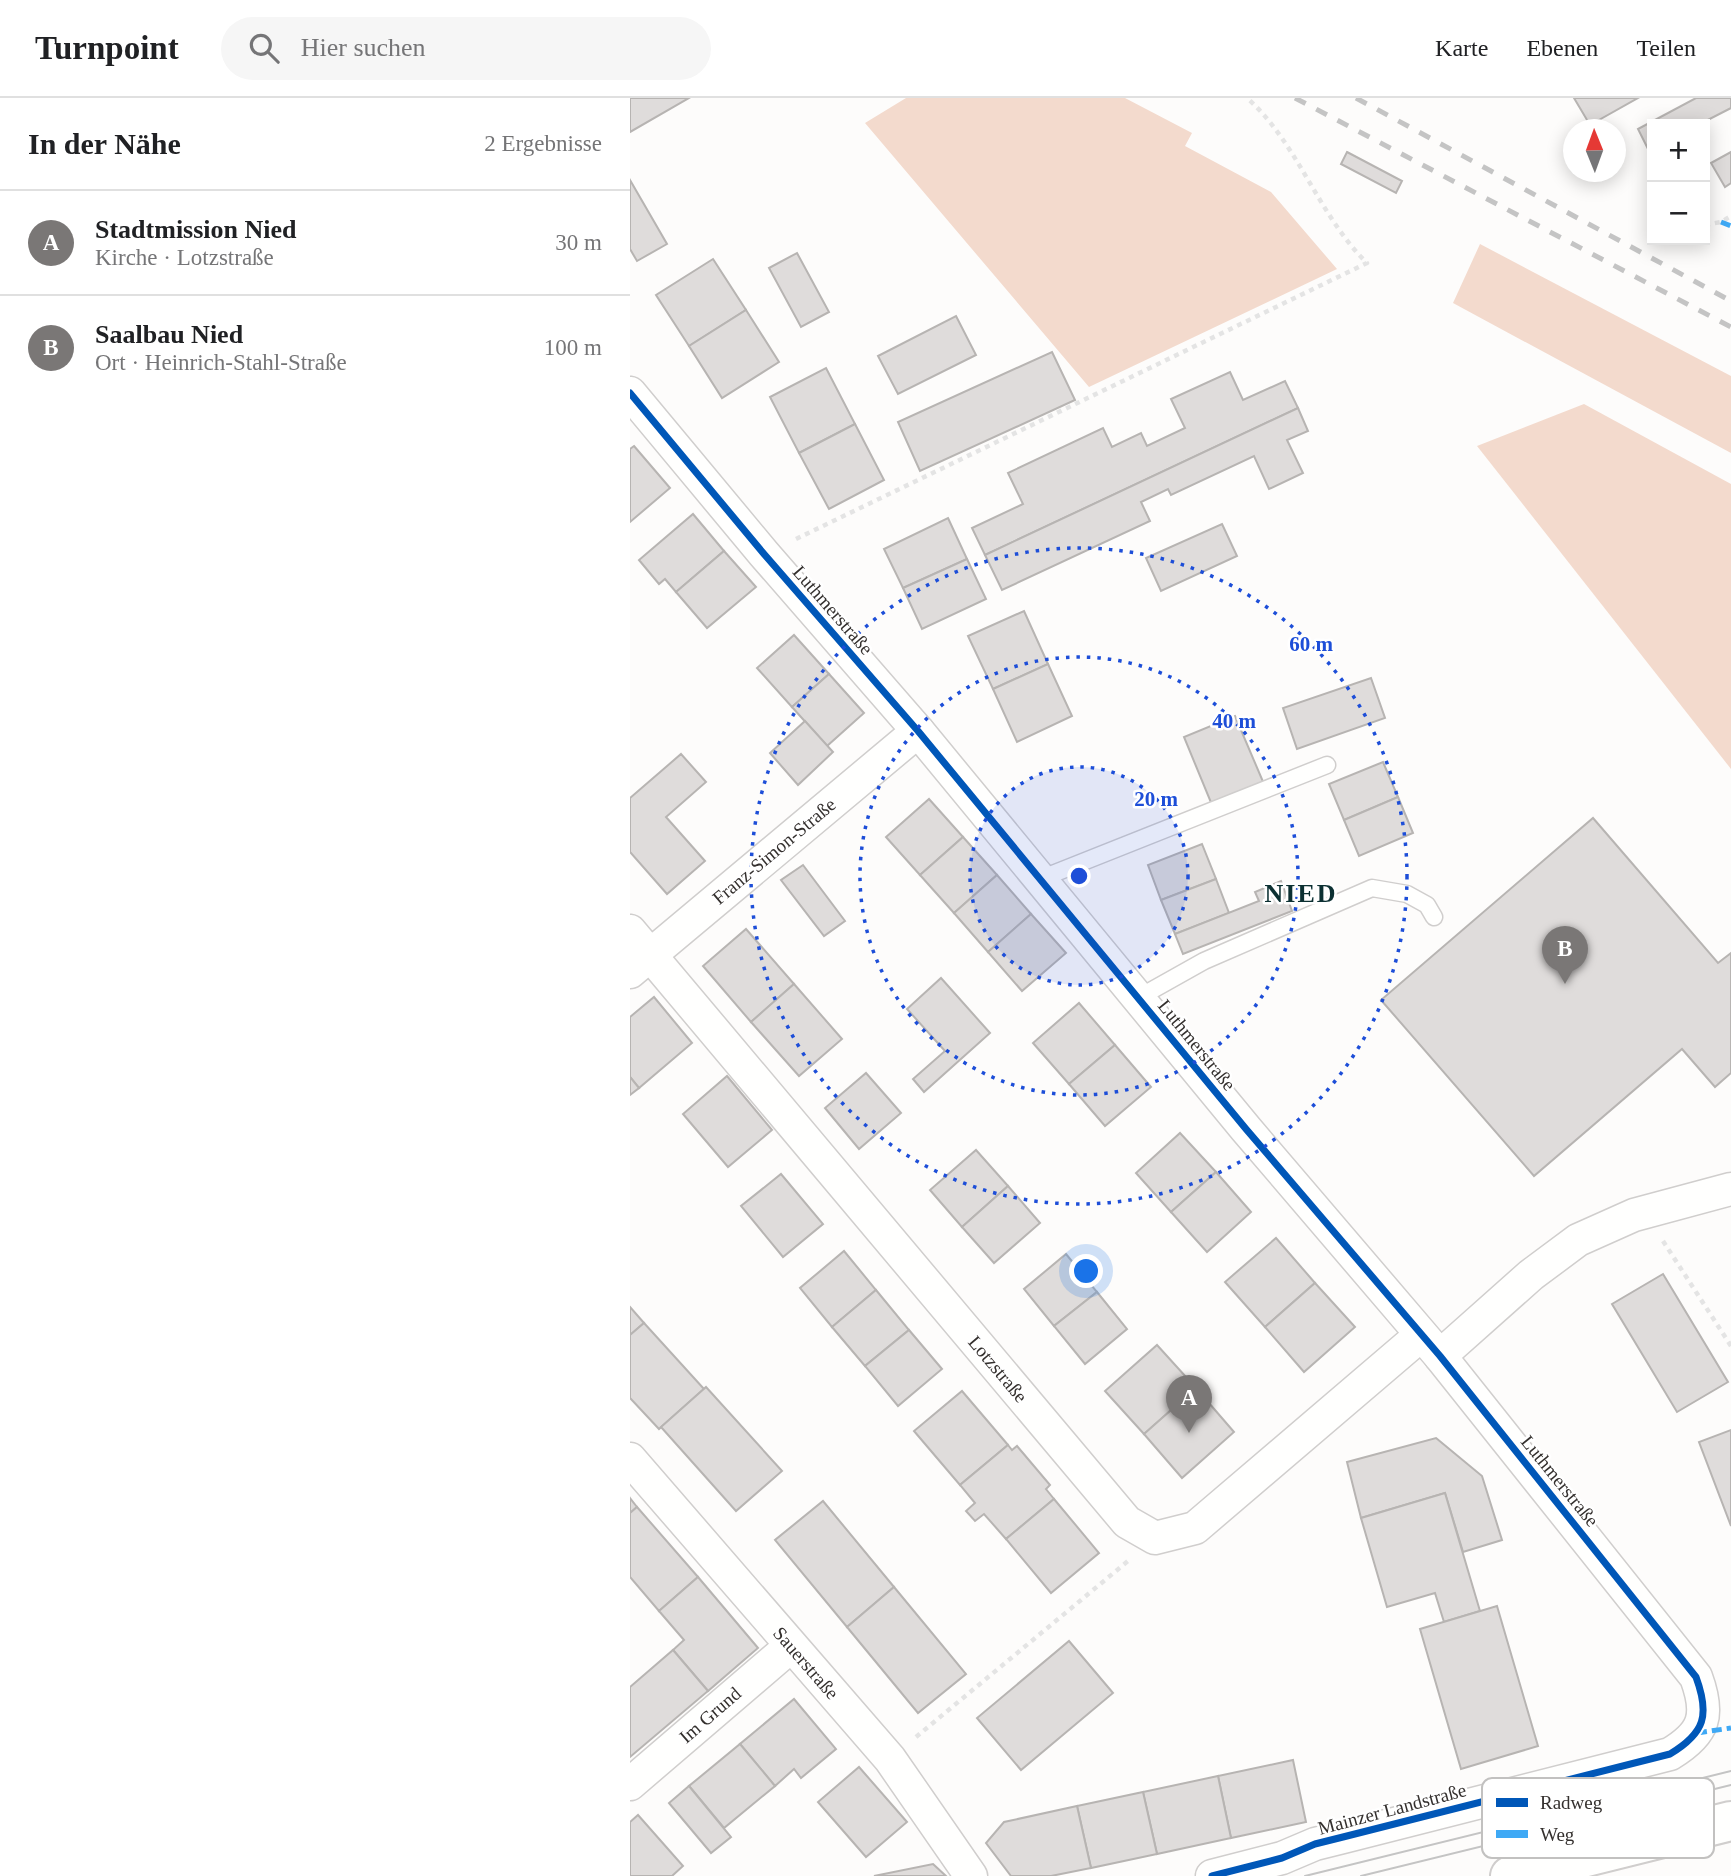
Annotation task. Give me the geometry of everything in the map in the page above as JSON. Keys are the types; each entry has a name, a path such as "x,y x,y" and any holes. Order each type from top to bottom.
{"main road":[{"path":"1714,1825 1731,1821"},
{"path":"1510,1876 1582,1858"}],"street":[{"name":"Luthmerstraße","path":"630,393 764,554 918,731 1246,1129 1430,1345 1696,1677 1704,1698 1703,1721 1697,1733"},
{"name":"Franz-Simon-Straße","path":"637,953 918,731"},
{"name":"Lotzstraße","path":"637,953 1127,1522 1155,1538"},
{"path":"1155,1538 1195,1528 1430,1345 1577,1240 1644,1212 1731,1189"},
{"name":"Sauerstraße","path":"630,1459 890,1759 971,1876"},
{"name":"Im Grund","path":"630,1784 791,1646"},
{"name":"Mainzer Landstraße","path":"1575,1778 1670,1754 1686,1745 1697,1733"},
{"name":"Mainzer Landstraße","path":"1212,1876 1282,1858 1334,1839 1482,1802"}],"lane":[{"path":"1040,879 1327,765"},
{"path":"1139,998 1204,961 1372,888 1407,894 1427,905 1434,916"}],"path":[{"path":"764,554 1367,263 1348,244 1266,115 1247,98"},
{"path":"1710,224 1731,216"},
{"path":"1644,1212 1731,1346"},
{"path":"890,1759 1155,1538"}],"shaded area":[{"path":"906,98 1125,98 1192,133 1185,146 1271,192 1337,269 1089,387 865,123"},
{"path":"1480,244 1731,376 1731,453 1453,303"},
{"path":"1584,404 1731,484 1731,769 1477,446"}],"building":[{"path":"630,98 689,98 630,132"},
{"path":"1574,98 1638,98 1601,119 1586,119"},
{"path":"1696,98 1731,98 1731,108 1710,119 1657,119"},
{"path":"1647,124 1647,147 1638,129"},
{"path":"1347,152 1402,181 1396,193 1341,164"},
{"path":"1731,152 1731,183 1725,187 1711,163"},
{"path":"630,180 667,244 637,261 630,249"},
{"path":"797,253 829,312 801,327 769,268"},
{"path":"713,259 746,310 689,346 656,295"},
{"path":"746,310 779,362 722,398 689,346"},
{"path":"956,316 976,355 898,394 878,356"},
{"path":"1052,352 1075,400 920,471 898,422"},
{"path":"826,368 855,424 799,453 770,397"},
{"path":"1230,372 1243,400 1285,381 1298,408 985,555 972,528 1023,504 1008,473 1103,428 1112,447 1141,433 1147,446 1185,428 1171,399"},
{"path":"1298,408 1308,431 1287,440 1303,473 1269,489 1254,456 1171,495 1168,489 1141,502 1150,521 1002,590 985,555"},
{"path":"855,424 884,480 829,509 799,453"},
{"path":"634,446 670,488 630,522 630,449"},
{"path":"693,514 724,551 676,592 665,579 659,584 639,560"},
{"path":"948,518 967,559 903,588 884,549"},
{"path":"1222,524 1237,556 1161,591 1146,558"},
{"path":"724,551 756,587 707,628 676,592"},
{"path":"967,559 986,599 922,629 903,588"},
{"path":"1024,611 1048,664 993,689 968,636"},
{"path":"794,635 829,674 792,707 757,668"},
{"path":"1048,664 1072,716 1017,742 993,689"},
{"path":"829,674 864,713 827,746 792,707"},
{"path":"1371,678 1385,718 1297,749 1283,708"},
{"path":"1235,716 1264,784 1212,805 1184,737"},
{"path":"805,721 833,752 798,785 770,753"},
{"path":"681,754 706,782 666,817 705,861 667,894 630,852 630,798"},
{"path":"1383,762 1398,797 1344,820 1329,784"},
{"path":"1398,797 1413,833 1359,856 1344,820"},
{"path":"929,799 963,837 920,875 886,837"},
{"path":"1593,818 1718,963 1731,953 1731,1073 1715,1087 1682,1049 1534,1176 1381,1000"},
{"path":"963,837 997,875 954,913 920,875"},
{"path":"1202,844 1216,879 1161,900 1148,865"},
{"path":"803,865 845,921 824,936 781,880"},
{"path":"997,875 1031,914 988,952 954,913"},
{"path":"1216,879 1229,913 1175,934 1161,900"},
{"path":"1281,881 1292,911 1183,954 1175,934 1259,901 1255,892"},
{"path":"1031,914 1066,953 1022,991 988,952"},
{"path":"746,929 794,984 751,1022 703,966"},
{"path":"941,978 990,1033 924,1092 913,1079 945,1051 907,1009"},
{"path":"794,984 842,1039 799,1076 751,1022"},
{"path":"654,997 692,1043 639,1088 630,1077 630,1017"},
{"path":"1079,1003 1115,1045 1069,1084 1033,1043"},
{"path":"1115,1045 1151,1087 1105,1126 1069,1084"},
{"path":"866,1073 901,1113 859,1149 825,1108"},
{"path":"727,1076 772,1130 728,1167 683,1114"},
{"path":"630,1077 639,1088 630,1095"},
{"path":"1180,1133 1216,1172 1171,1212 1136,1173"},
{"path":"976,1150 1008,1186 962,1227 930,1190"},
{"path":"1216,1172 1251,1212 1207,1252 1171,1212"},
{"path":"781,1174 823,1224 783,1257 741,1206"},
{"path":"1008,1186 1040,1223 994,1263 962,1227"},
{"path":"1276,1238 1315,1283 1265,1327 1225,1282"},
{"path":"844,1251 876,1290 832,1327 800,1288"},
{"path":"1066,1254 1097,1292 1054,1326 1024,1289"},
{"path":"1663,1274 1728,1382 1677,1412 1612,1304"},
{"path":"1315,1283 1355,1327 1304,1372 1265,1327"},
{"path":"876,1290 909,1330 865,1366 832,1327"},
{"path":"1097,1292 1127,1329 1085,1364 1054,1326"},
{"path":"630,1307 644,1323 630,1335"},
{"path":"644,1323 704,1389 659,1429 630,1398 630,1335"},
{"path":"909,1330 942,1369 898,1406 865,1366"},
{"path":"1157,1345 1196,1388 1144,1434 1105,1391"},
{"path":"706,1387 782,1471 736,1511 661,1427"},
{"path":"1196,1388 1234,1432 1182,1478 1144,1434"},
{"path":"962,1391 1008,1445 960,1485 914,1431"},
{"path":"1731,1430 1731,1526 1699,1442"},
{"path":"1436,1438 1482,1476 1502,1540 1463,1552 1445,1493 1361,1518 1347,1462"},
{"path":"1008,1445 1012,1450 1017,1446 1050,1485 1046,1489 1054,1499 1006,1539 984,1514 975,1521 966,1511 975,1503 960,1485"},
{"path":"1445,1493 1480,1611 1444,1622 1435,1593 1387,1607 1361,1518"},
{"path":"630,1498 637,1507 630,1513"},
{"path":"1054,1499 1099,1553 1051,1593 1006,1539"},
{"path":"823,1501 894,1587 847,1627 775,1540"},
{"path":"637,1507 698,1577 659,1611 630,1577 630,1513"},
{"path":"698,1577 758,1648 708,1691 673,1650 684,1640 659,1611"},
{"path":"894,1587 966,1674 918,1713 847,1627"},
{"path":"1497,1606 1538,1746 1461,1769 1420,1629"},
{"path":"1069,1641 1113,1693 1021,1770 977,1718"},
{"path":"673,1650 708,1691 630,1757 630,1687"},
{"path":"794,1699 836,1749 801,1778 794,1769 775,1786 740,1744"},
{"path":"740,1744 775,1786 724,1828 689,1786"},
{"path":"1293,1760 1306,1822 1231,1838 1218,1776"},
{"path":"859,1767 907,1822 866,1857 818,1802"},
{"path":"1218,1776 1231,1838 1157,1854 1143,1792"},
{"path":"689,1786 731,1837 711,1853 669,1803"},
{"path":"1143,1792 1157,1854 1091,1868 1077,1806"},
{"path":"1077,1806 1091,1868 1051,1876 1011,1876 986,1843 1004,1822"},
{"path":"638,1815 683,1866 672,1876 630,1876 630,1822"},
{"path":"933,1864 946,1876 874,1876"}],"tram line":[{"path":"1703,1778 1731,1771"},
{"path":"1714,1789 1731,1785"},
{"path":"1305,1876 1482,1832"},
{"path":"1361,1876 1482,1846"}],"railway":[{"path":"1295,98 1731,327"},
{"path":"1356,98 1731,301"}],"marked path":[{"path":"1721,222 1731,226"},
{"path":"1697,1733 1731,1728"}],"cycle path":[{"path":"630,393 764,554 918,731 1246,1129 1440,1356 1696,1677 1703,1713 1697,1730 1682,1746 1670,1754 1575,1778"},
{"path":"1212,1876 1282,1858 1315,1844 1482,1802"}],"place":[{"name":"Saalbau Nied","path":"1565,984"},
{"name":"Stadtmission Nied","path":"1189,1433"}],"district":[{"name":"NIED","path":"1301,893"}]}
